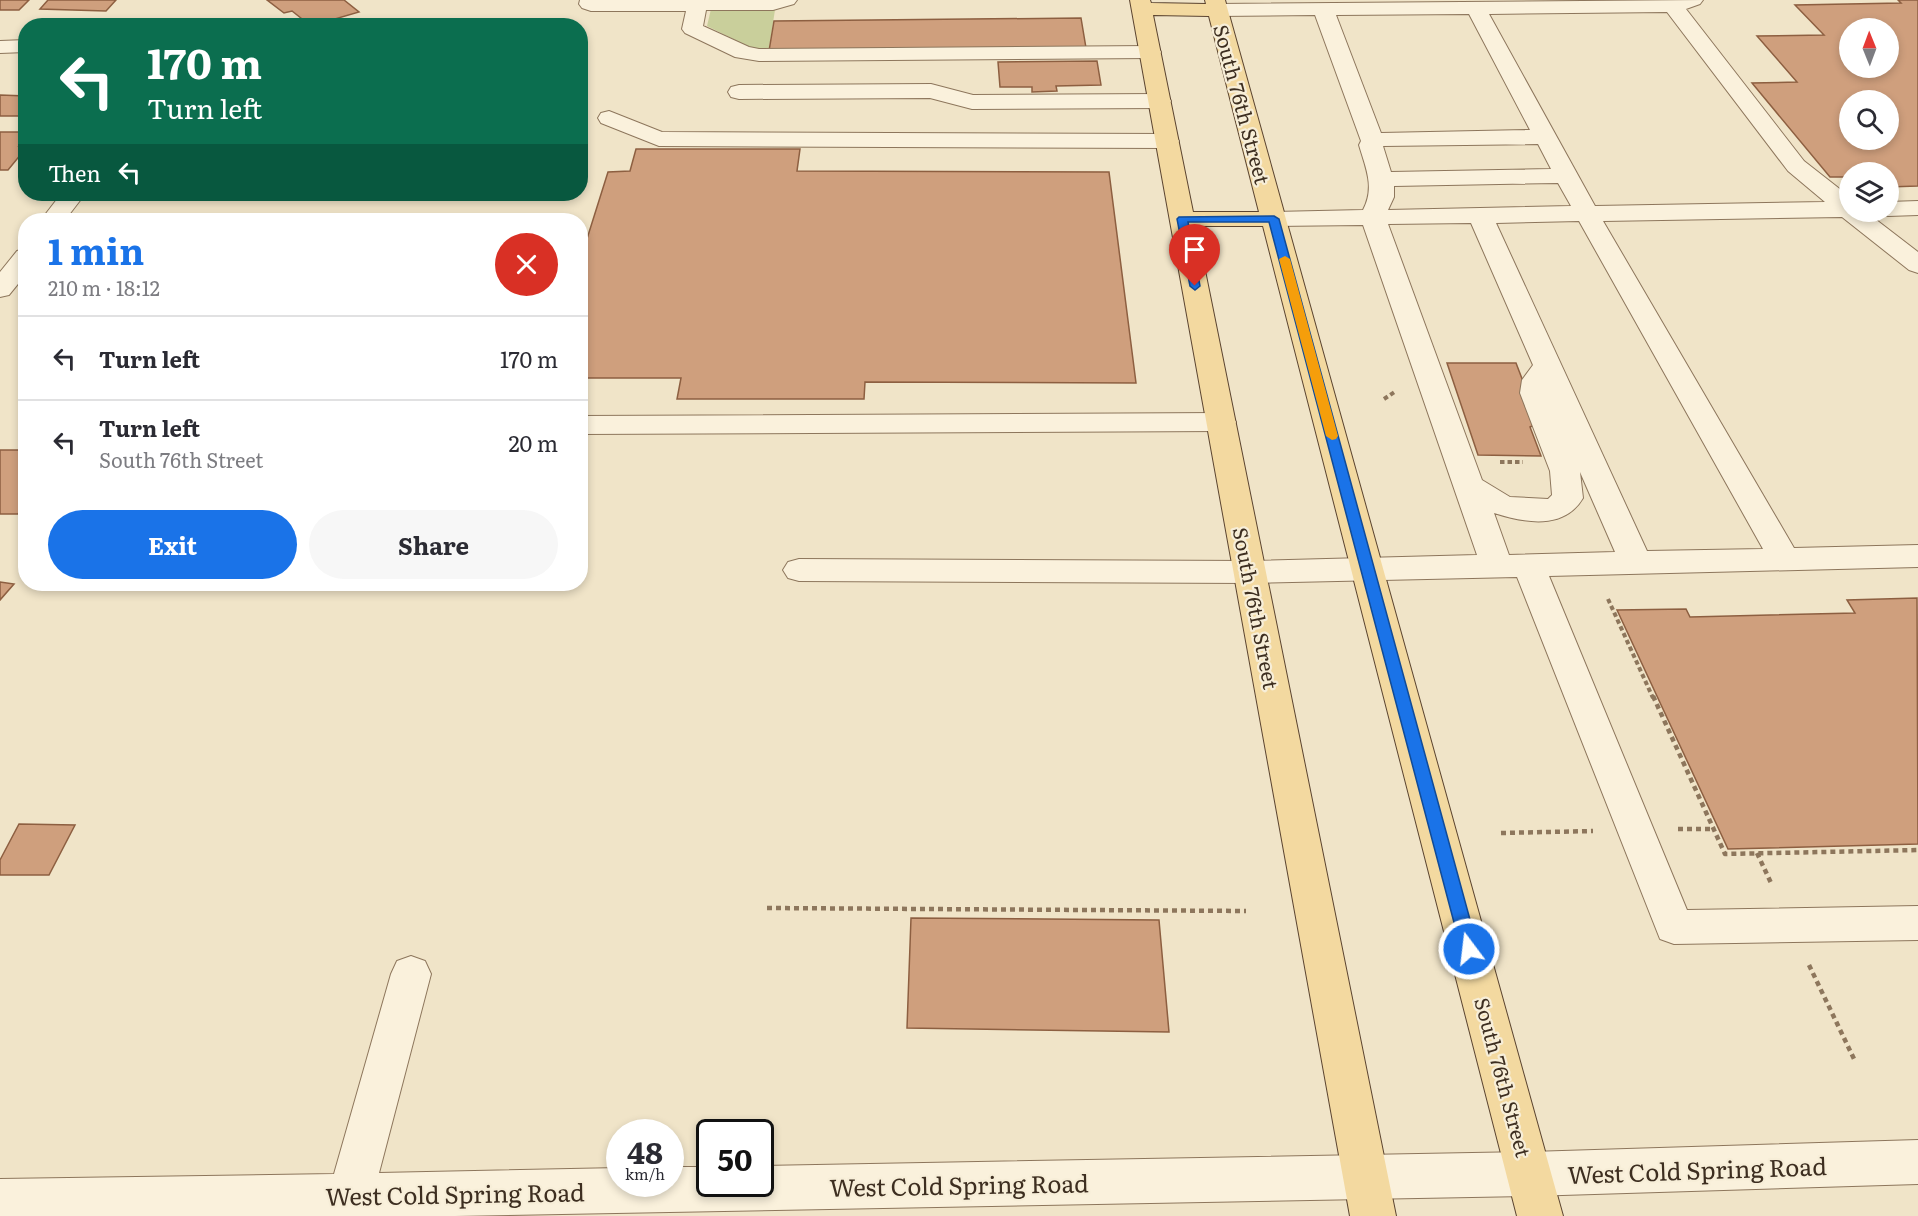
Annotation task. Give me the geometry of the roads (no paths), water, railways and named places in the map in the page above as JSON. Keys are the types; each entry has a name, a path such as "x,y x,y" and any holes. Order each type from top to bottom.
{"main road":[{"path":"1141,4 1216,5"},
{"name":"South 76th Street","path":"1141,4 1369,1196"},
{"name":"South 76th Street","path":"1216,5 1540,1216"},
{"path":"1182,219 1274,219"}],"street":[{"path":"590,0 591,5 773,4 787,0"},
{"path":"1216,5 1323,9 1683,3 1796,166 1839,202"},
{"path":"697,5 692,28 743,52 759,56 1150,52"},
{"path":"1476,8 1587,213 1785,560"},
{"path":"1323,9 1373,141 1371,145 1382,197 1374,210 1373,217 1468,485 1513,566 1674,927 1918,923"},
{"path":"0,47 18,46"},
{"path":"739,92 931,91 972,102 1160,100"},
{"path":"609,118 658,139 1167,141"},
{"path":"1373,141 1390,138 1545,136"},
{"path":"1380,179 1567,176"},
{"path":"59,213 68,201"},
{"path":"1899,208 1918,208"},
{"path":"1274,219 1839,210"},
{"path":"1480,215 1636,563"},
{"path":"1864,222 1918,265"},
{"path":"0,289 18,266"},
{"path":"1468,485 1490,502 1516,509 1555,510 1568,498 1565,471 1534,393 1536,380 1547,366"},
{"path":"588,425 1221,422"},
{"path":"799,570 1250,572 1918,556"},
{"path":"351,1195 411,974"},
{"name":"West Cold Spring Road","path":"0,1202 351,1195 1369,1196 1530,1174 1918,1162"}]}
